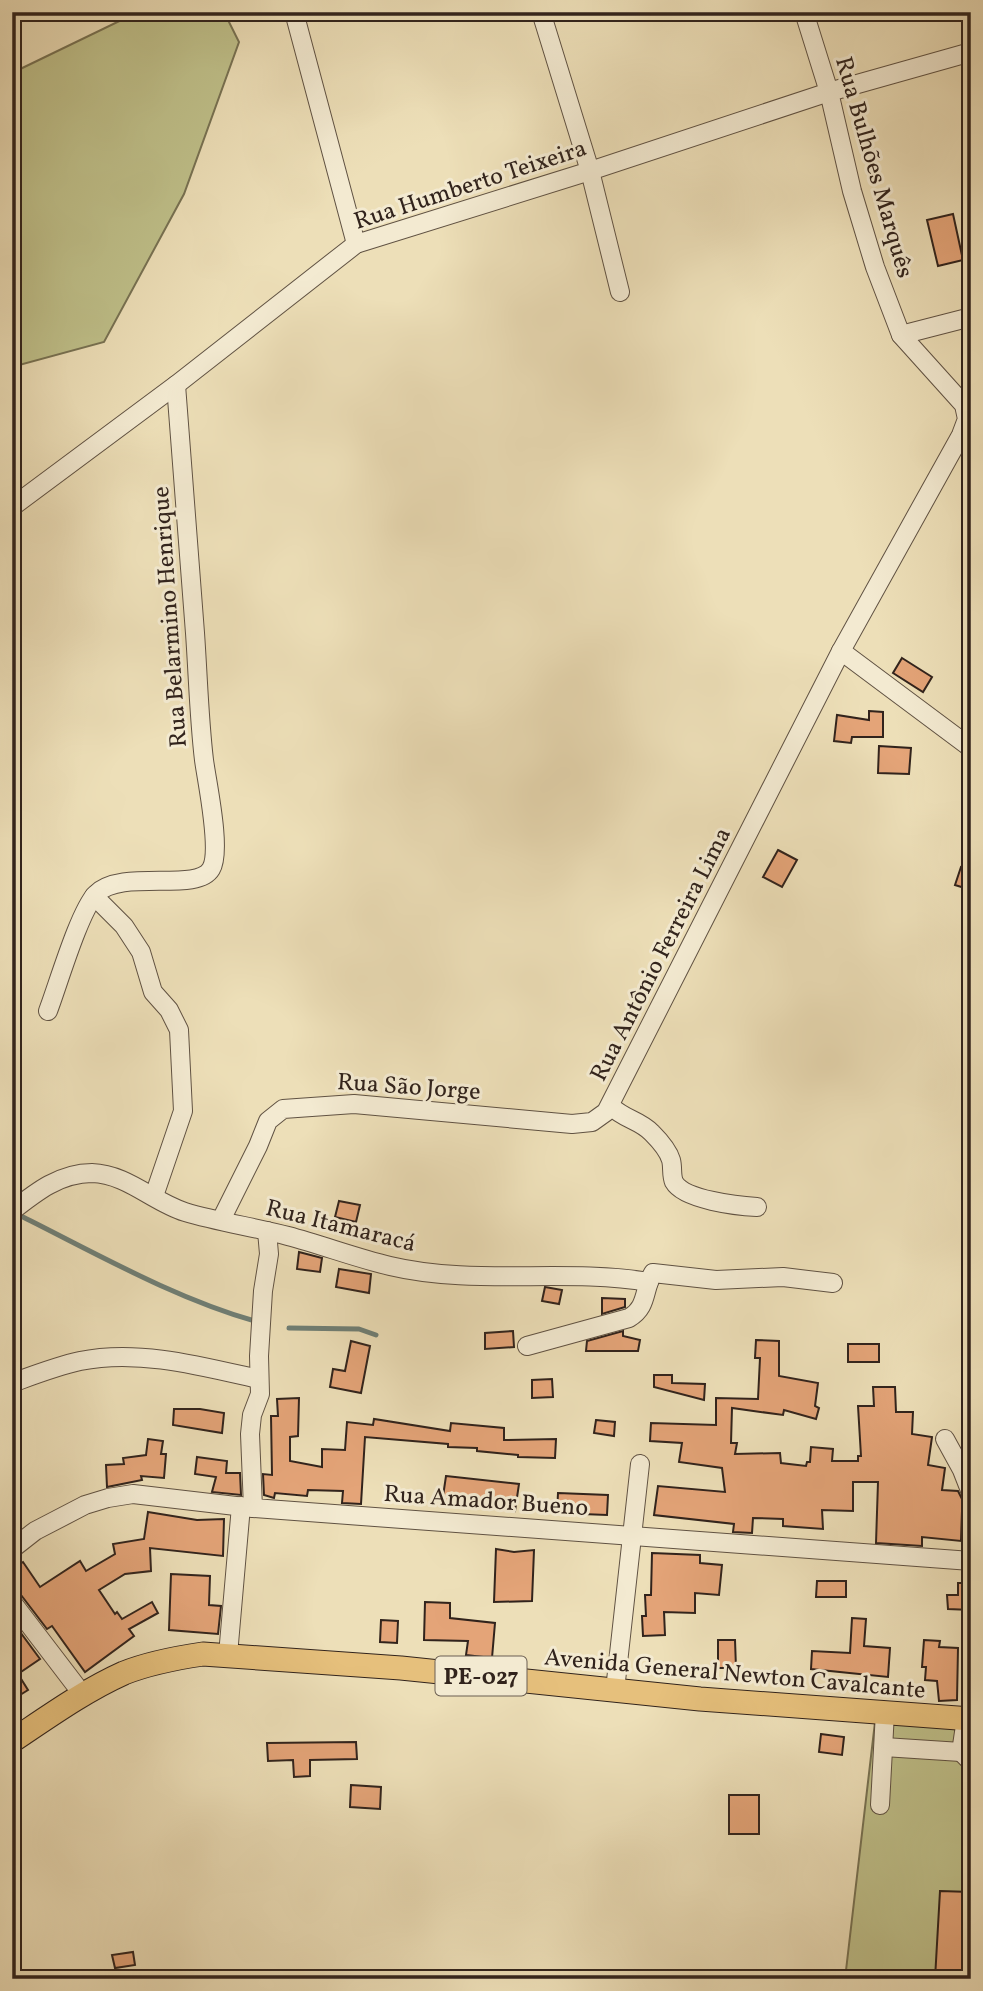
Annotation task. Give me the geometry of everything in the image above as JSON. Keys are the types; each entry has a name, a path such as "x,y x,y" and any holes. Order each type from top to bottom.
{"main road":[{"name":"Avenida General Newton Cavalcante","path":"12,1741 83,1695 125,1673 173,1658 203,1654 401,1668 700,1699 968,1719"}],"street":[{"path":"294,12 356,244"},
{"path":"541,12 590,171 620,292"},
{"name":"Rua Bulhões Marquês","path":"804,12 829,92 852,191 875,267 901,335"},
{"name":"Rua Humberto Teixeira","path":"12,507 176,385 356,244 829,92 971,52"},
{"path":"901,335 971,317"},
{"name":"Rua Antônio Ferreira Lima","path":"757,1207 698,1197 682,1191 673,1178 669,1155 654,1135 641,1124 619,1114 611,1106 841,651 961,435 967,419 958,397 901,335"},
{"name":"Rua Belarmino Henrique","path":"94,896 113,884 186,880 204,876 214,863 215,845 204,755 176,385"},
{"path":"841,651 971,748"},
{"path":"48,1011 81,922 94,896 124,926 141,952 153,992 176,1020 179,1030 183,1111 154,1196"},
{"name":"Rua São Jorge","path":"221,1220 268,1121 283,1109 354,1104 572,1124 593,1122 611,1106"},
{"name":"Rua Itamaracá","path":"12,1211 43,1187 72,1176 93,1173 116,1178 183,1211 267,1231 391,1266 432,1272 650,1279 656,1272 716,1280 783,1277 833,1283"},
{"path":"228,1655 247,1507 252,1415 260,1394 258,1379 262,1290 269,1254 267,1231"},
{"path":"527,1346 629,1318 643,1306 650,1279"},
{"path":"12,1383 79,1362 133,1358 193,1365 258,1379"},
{"path":"945,1439 971,1493"},
{"path":"615,1690 640,1464"},
{"name":"Rua Amador Bueno","path":"12,1549 35,1531 85,1505 133,1494 247,1507 971,1561"},
{"path":"12,1602 83,1695"},
{"path":"880,1805 885,1712"},
{"path":"884,1747 966,1757 968,1719"}],"green space":[{"path":"138,12 224,12 239,42 184,194 104,342 12,367 12,73"},
{"path":"875,1722 971,1728 971,1979 845,1979"}],"building":[{"path":"953,214 963,260 938,266 927,220"},
{"path":"902,658 932,677 923,692 893,673"},
{"path":"869,711 883,712 883,737 852,737 851,743 834,741 837,715 869,720"},
{"path":"879,746 911,748 909,774 878,773"},
{"path":"778,850 797,860 782,887 763,877"},
{"path":"961,867 971,870 971,890 955,885"},
{"path":"339,1201 360,1205 356,1222 335,1217"},
{"path":"299,1252 322,1258 320,1272 297,1269"},
{"path":"339,1269 371,1274 369,1293 336,1287"},
{"path":"545,1287 562,1290 559,1304 542,1301"},
{"path":"602,1298 625,1299 625,1307 602,1314"},
{"path":"513,1331 514,1347 485,1349 485,1333"},
{"path":"623,1331 623,1336 640,1340 638,1351 586,1351 587,1341"},
{"path":"756,1340 779,1341 779,1376 818,1383 815,1406 819,1408 816,1419 784,1410 783,1415 732,1408 731,1443 737,1443 735,1454 780,1453 781,1463 806,1466 807,1462 810,1462 811,1447 833,1449 832,1461 858,1461 858,1456 861,1456 858,1406 874,1406 873,1387 895,1387 896,1412 913,1412 912,1434 932,1437 928,1465 945,1468 942,1490 958,1491 963,1501 971,1504 971,1512 962,1511 961,1541 922,1537 922,1546 876,1543 878,1482 853,1482 853,1511 822,1510 823,1529 783,1526 783,1519 753,1518 752,1533 733,1532 734,1524 654,1515 658,1486 725,1492 722,1468 679,1462 682,1443 650,1441 651,1423 716,1425 716,1398 758,1399 760,1358 755,1358"},
{"path":"351,1341 370,1346 361,1393 330,1387 333,1369 345,1371"},
{"path":"848,1344 879,1344 879,1362 848,1362"},
{"path":"654,1375 672,1375 672,1383 705,1384 704,1400 654,1387"},
{"path":"552,1379 553,1397 532,1398 532,1380"},
{"path":"299,1398 298,1436 290,1437 290,1461 322,1467 322,1449 345,1450 347,1422 373,1425 374,1419 450,1431 451,1423 504,1428 504,1440 556,1439 555,1458 518,1457 477,1451 477,1448 448,1447 448,1444 365,1437 361,1504 342,1503 343,1491 308,1490 307,1496 275,1493 274,1498 264,1495 263,1474 272,1475 271,1416 278,1416 277,1399"},
{"path":"174,1409 224,1413 222,1433 173,1425"},
{"path":"596,1420 615,1422 614,1436 594,1433"},
{"path":"148,1439 163,1441 161,1454 166,1454 164,1478 141,1476 142,1480 107,1487 106,1465 124,1464 123,1458 146,1455"},
{"path":"197,1457 227,1461 226,1473 240,1473 241,1495 212,1492 216,1477 195,1474"},
{"path":"446,1476 519,1484 515,1511 462,1503 461,1506 442,1503"},
{"path":"558,1493 608,1495 607,1515 557,1513"},
{"path":"148,1512 197,1520 224,1519 223,1556 150,1548 151,1571 125,1574 99,1590 115,1614 117,1612 122,1619 152,1602 158,1613 129,1629 134,1636 85,1672 52,1626 47,1629 21,1595 12,1591 12,1569 23,1562 40,1587 80,1561 86,1571 115,1554 113,1544 144,1539"},
{"path":"496,1549 514,1552 534,1550 532,1601 494,1602"},
{"path":"652,1553 700,1555 700,1563 722,1565 719,1595 695,1593 695,1613 664,1612 665,1635 643,1636 645,1595 651,1595"},
{"path":"171,1574 210,1576 209,1605 221,1606 218,1634 169,1630"},
{"path":"817,1581 846,1581 846,1597 816,1597"},
{"path":"958,1583 971,1583 971,1610 948,1609 947,1595 958,1595"},
{"path":"425,1602 450,1603 450,1618 495,1623 492,1658 466,1655 468,1641 424,1640"},
{"path":"852,1618 866,1619 864,1646 890,1648 888,1677 811,1669 812,1651 850,1653"},
{"path":"381,1620 398,1621 397,1643 380,1642"},
{"path":"12,1621 40,1659 18,1674 28,1690 12,1700"},
{"path":"718,1640 735,1640 736,1668 718,1668"},
{"path":"924,1640 940,1641 939,1647 958,1648 957,1700 939,1701 937,1681 925,1680 926,1667 922,1667"},
{"path":"821,1734 844,1737 842,1755 819,1752"},
{"path":"356,1742 357,1759 310,1760 310,1776 294,1777 293,1760 268,1761 267,1743"},
{"path":"351,1785 381,1787 380,1809 350,1807"},
{"path":"729,1795 759,1795 759,1834 729,1834"},
{"path":"940,1891 971,1892 971,1979 935,1979"},
{"path":"133,1952 135,1965 115,1968 112,1955"}],"waterway":[{"path":"23,1217 168,1289 258,1322"},
{"path":"289,1328 359,1329 376,1335"}]}
